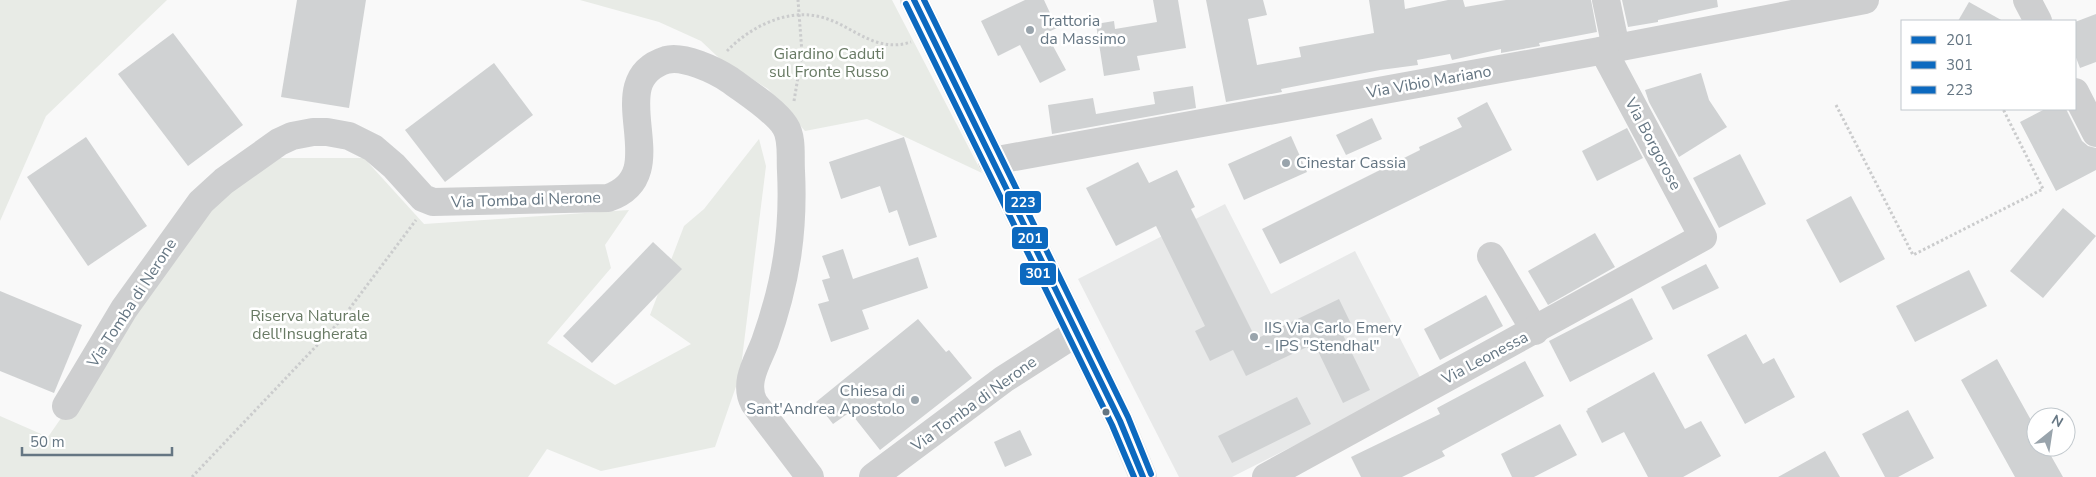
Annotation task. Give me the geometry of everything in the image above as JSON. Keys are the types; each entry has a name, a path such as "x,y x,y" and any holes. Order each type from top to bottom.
{"main road":[{"path":"914,0 1120,422 1143,477"}],"street":[{"name":"Via Borgorose","path":"1606,0 1609,49 1703,237"},
{"name":"Via Vibio Mariano","path":"992,161 1609,49 1833,3 1866,0"},
{"path":"2027,0 2037,20"},
{"name":"Via Tomba di Nerone","path":"66,406 124,309 197,207 220,185 279,142 300,134 320,132 341,134 357,139 380,154 416,192 431,202 593,200 617,195 632,180 639,164 640,146 635,97 643,76 659,63 674,59 687,60 718,73 781,120"},
{"path":"2076,94 2096,133"},
{"path":"781,120 787,129 790,141 792,228 783,284 772,322 753,371 751,392 754,403 810,477"},
{"name":"Via Leonessa","path":"1266,477 1535,331 1703,237"},
{"path":"1491,256 1535,331"},
{"name":"Via Tomba di Nerone","path":"873,477 1004,379 1076,333"}],"path":[{"path":"781,120 794,102 802,52 798,0"},
{"path":"718,73 719,58 737,40 775,19 799,15 821,17 883,46 914,41"},
{"path":"1836,104 1913,255 2043,189 2004,110"},
{"path":"192,477 340,320 431,202"}],"shaded area":[{"name":"IIS Via Carlo Emery - IPS \"Stendhal\"","path":"1225,204 1271,294 1355,251 1422,381 1232,477 1179,477 1078,279"}],"green space":[{"path":"0,0 167,0 46,116 0,221"},
{"name":"Giardino Caduti sul Fronte Russo","path":"580,0 892,0 982,173 867,119 805,131 768,89 719,58 701,41 659,22"},
{"name":"Riserva Naturale dell'Insugherata","path":"759,139 766,166 740,375 715,447 601,471 547,449 528,477 0,477 0,416 48,437 196,223 271,158 364,158 424,224 629,210 605,245 611,268 547,343 615,385 691,344 650,315 684,226 704,209"}],"building":[{"path":"297,0 366,0 349,108 281,97"},
{"path":"1025,0 1044,0 1057,28 1046,33 1066,70 1040,83 1020,45 998,56 981,21"},
{"path":"1153,0 1178,0 1186,48 1137,56 1140,70 1104,76 1096,24 1114,21 1115,29 1157,22"},
{"path":"1206,0 1263,0 1267,15 1248,19 1257,65 1301,57 1299,47 1374,33 1369,0 1404,0 1405,9 1448,0 1463,0 1465,7 1506,0 1591,0 1597,32 1539,43 1540,46 1501,53 1501,49 1452,60 1450,54 1417,60 1418,65 1380,70 1281,89 1282,92 1226,102"},
{"path":"1622,0 1717,0 1718,7 1658,20 1658,22 1628,27"},
{"path":"1969,2 2001,20 1959,20"},
{"path":"2096,14 2096,62 2080,68 2076,58 2076,22"},
{"path":"173,33 243,125 188,166 118,74"},
{"path":"494,63 533,115 445,182 405,130"},
{"path":"1701,73 1709,100 1727,127 1679,157 1649,102 1645,90"},
{"path":"1193,86 1196,108 1052,134 1048,105 1093,98 1096,114 1155,104 1153,92"},
{"path":"1487,102 1512,150 1280,264 1262,229 1420,150 1419,147 1462,127 1457,118"},
{"path":"2043,110 2066,110 2082,141 2088,146 2096,148 2096,170 2056,191 2020,122"},
{"path":"1372,118 1382,139 1346,155 1336,135"},
{"path":"1627,128 1643,158 1597,181 1582,151"},
{"path":"1291,136 1307,172 1244,200 1228,164"},
{"path":"86,137 147,226 88,266 27,177"},
{"path":"904,137 937,237 909,246 897,210 889,213 880,186 841,199 829,162"},
{"path":"1740,154 1766,204 1719,228 1693,178"},
{"path":"1138,162 1149,183 1177,170 1195,207 1191,209 1256,339 1339,299 1354,330 1343,335 1370,390 1343,403 1316,347 1309,350 1307,347 1246,376 1233,350 1210,361 1195,331 1205,326 1156,226 1116,246 1086,188"},
{"path":"1851,196 1885,259 1840,283 1806,220"},
{"path":"2063,208 2096,236 2043,298 2010,271"},
{"path":"1595,233 1615,267 1548,305 1528,271"},
{"path":"653,242 682,269 592,363 563,336"},
{"path":"843,249 853,279 918,257 928,288 862,310 869,329 831,342 818,304 829,301 822,280 830,278 822,256"},
{"path":"1706,264 1719,288 1673,310 1661,287"},
{"path":"1969,270 1987,306 1915,342 1896,306"},
{"path":"0,291 82,325 54,393 0,371"},
{"path":"1486,295 1503,326 1440,360 1424,329"},
{"path":"1632,298 1653,339 1570,382 1549,341"},
{"path":"918,319 946,352 949,350 972,378 880,450 850,412 833,424 816,402"},
{"path":"1746,334 1763,364 1774,358 1795,397 1745,424 1707,355"},
{"path":"1997,359 2026,411 2026,457 2052,457 2063,477 2015,477 1961,380"},
{"path":"1525,361 1544,396 1442,451 1445,456 1402,477 1361,477 1351,457 1440,414 1437,408"},
{"path":"1654,372 1685,429 1701,421 1721,456 1683,477 1648,477 1624,432 1602,443 1586,411"},
{"path":"1297,397 1311,424 1232,463 1218,436"},
{"path":"1908,410 1934,458 1898,477 1885,477 1862,434"},
{"path":"1560,424 1577,455 1534,477 1512,477 1501,454"},
{"path":"1020,430 1032,455 1005,467 994,442"},
{"path":"1825,451 1840,477 1778,477"}],"transit line":[{"name":"201","path":"914,0 1120,421 1143,477"},
{"name":"223","path":"924,0 1128,417 1151,474"},
{"name":"301","path":"906,4 1112,425 1134,477"}],"place":[{"name":"Trattoria da Massimo","path":"1030,30"},
{"name":"Cinestar Cassia","path":"1286,163"},
{"name":"IIS Via Carlo Emery - IPS \"Stendhal\"","path":"1254,337"},
{"name":"Chiesa di Sant'Andrea Apostolo","path":"915,400"}]}
